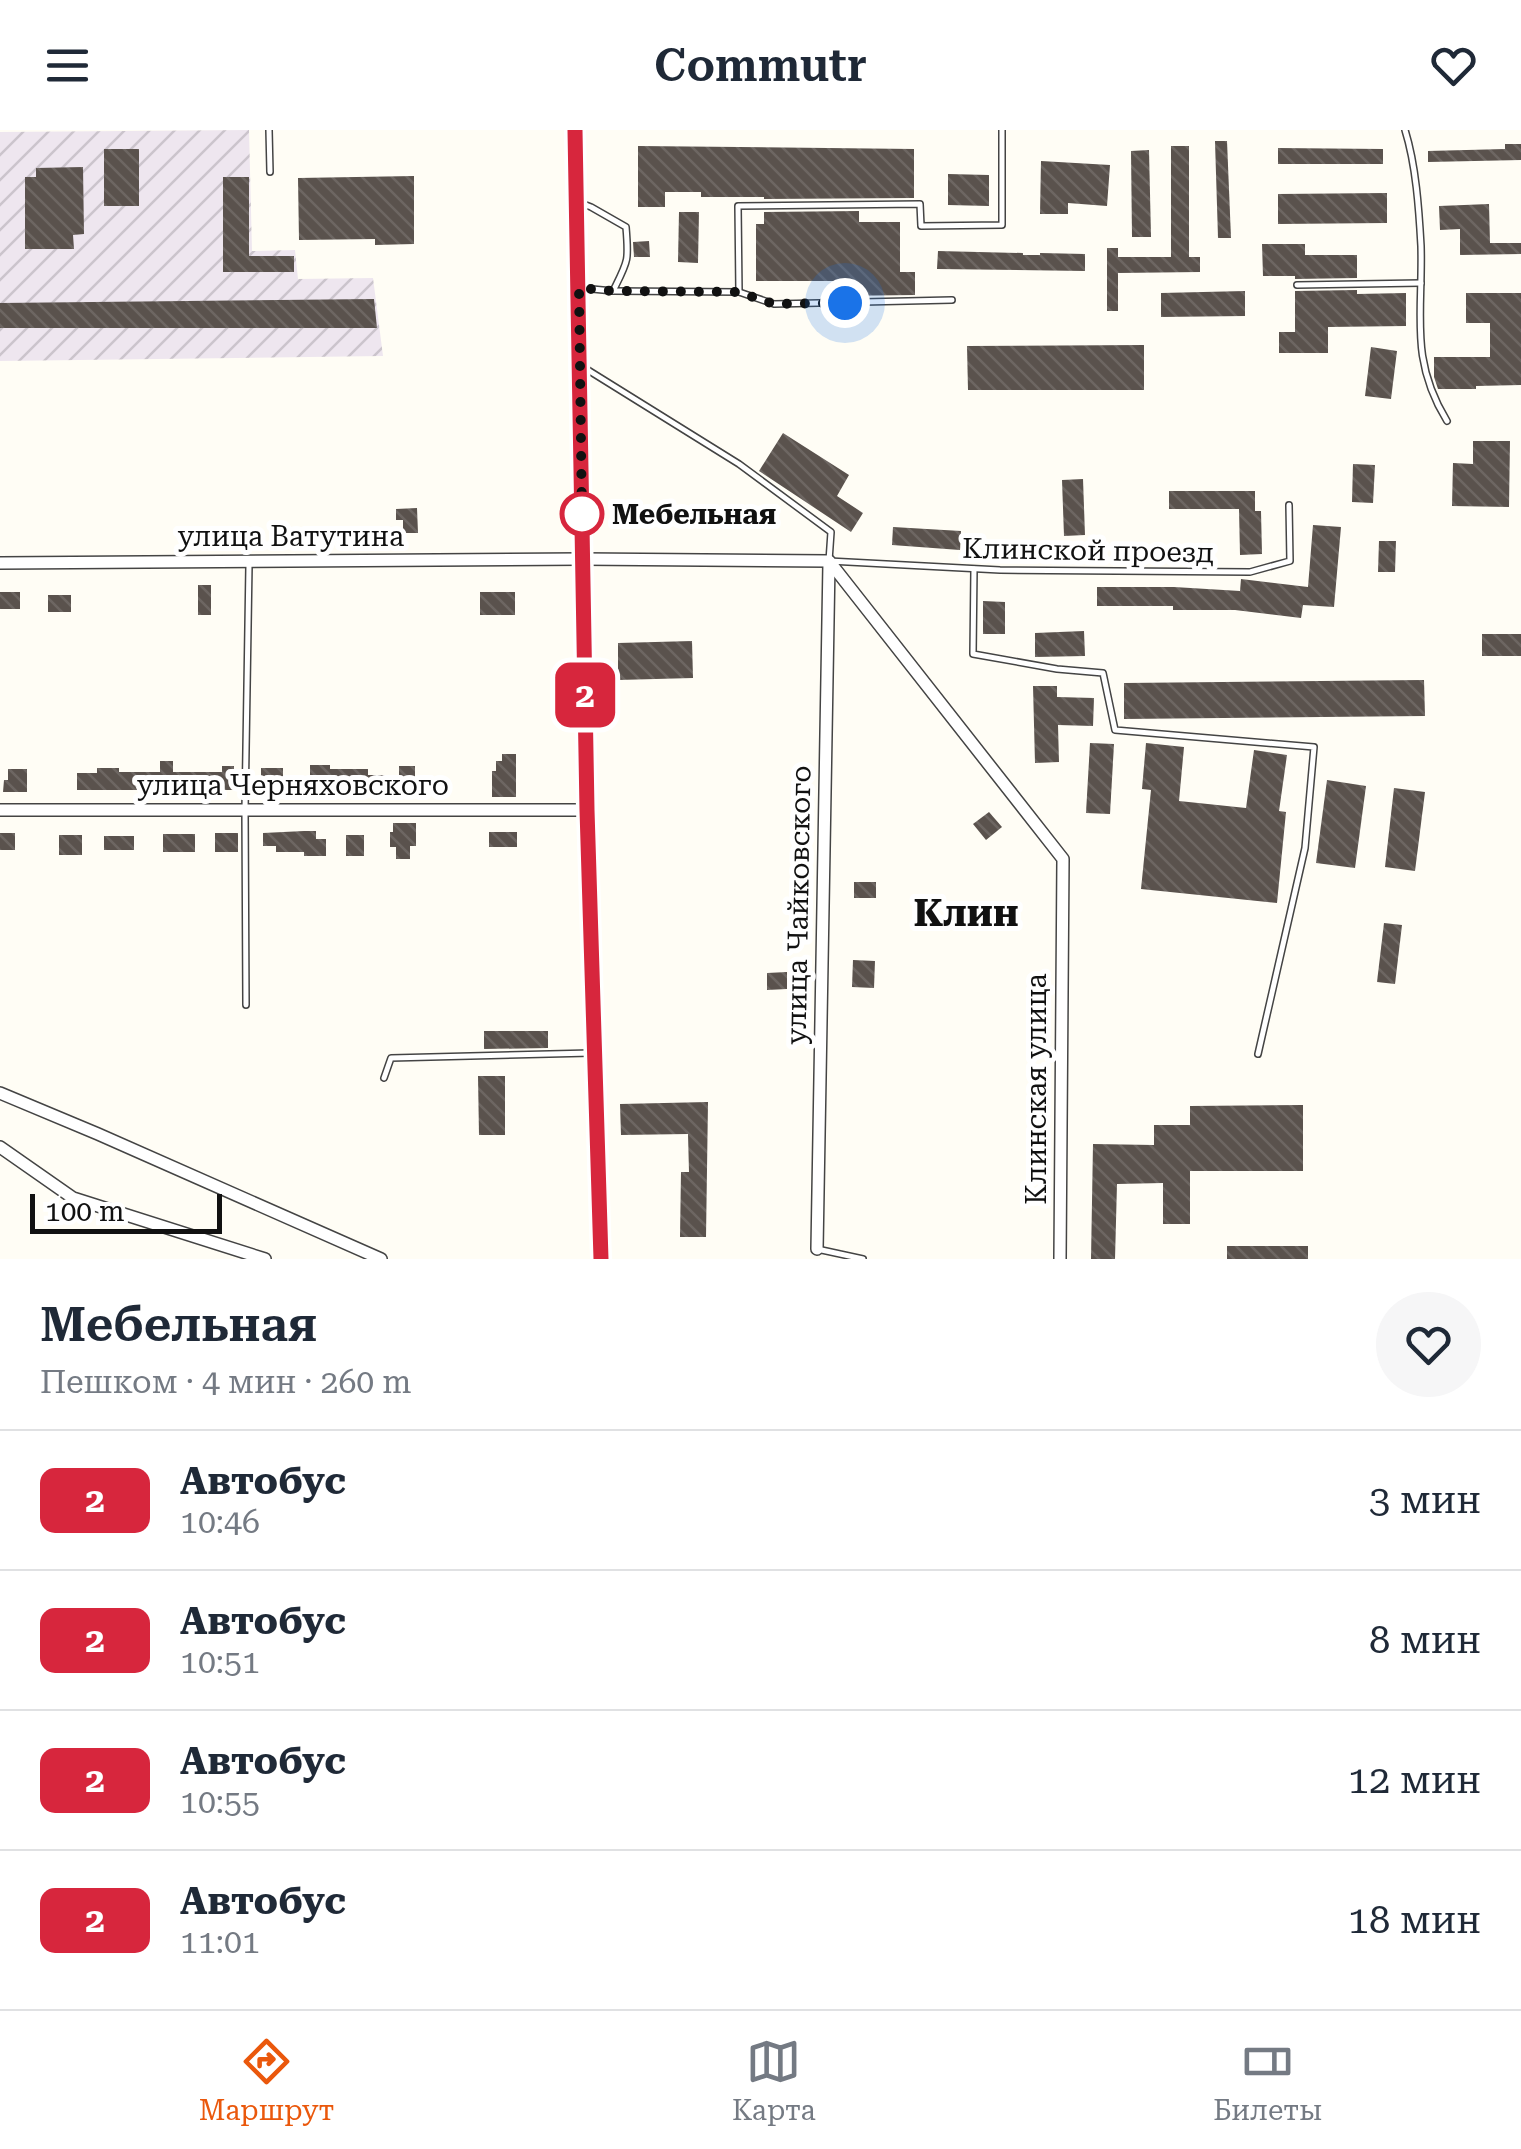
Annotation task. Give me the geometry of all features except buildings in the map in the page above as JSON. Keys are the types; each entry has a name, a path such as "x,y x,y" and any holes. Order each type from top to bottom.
{"main road":[{"path":"575,130 587,810 600,1259"}],"street":[{"name":"улица Ватутина","path":"0,563 829,562"},
{"name":"Клинская улица","path":"829,562 1063,859 1060,1259"},
{"name":"улица Чайковского","path":"818,1249 829,562"},
{"name":"улица Черняховского","path":"0,810 587,810"},
{"path":"0,1093 380,1259"},
{"path":"0,1146 73,1198 264,1259"}],"lane":[{"path":"268,130 270,172"},
{"path":"738,292 738,206 920,204 920,226 1002,225 1002,130"},
{"path":"1406,130 1421,244 1420,333 1424,372 1447,421"},
{"path":"577,202 626,228 628,256 624,274 613,291"},
{"path":"1297,285 1421,283"},
{"path":"579,288 738,292 774,304 952,300"},
{"path":"580,366 739,464 831,532 829,562"},
{"name":"Клинской проезд","path":"829,562 974,569 1250,572 1290,560 1289,506"},
{"path":"246,1005 249,562"},
{"path":"974,569 973,654 1057,669 1103,672 1115,730 1314,747 1305,848 1258,1054"},
{"path":"384,1078 391,1058 594,1053"},
{"path":"818,1249 862,1259"}],"shaded area":[{"path":"249,130 252,251 295,250 298,279 373,278 383,356 0,361 0,132"}],"bus line":[{"name":"2","path":"575,130 587,810 601,1259"}],"place":[{"name":"Мебельная","path":"582,514"}],"district":[{"name":"Клин","path":"966,913"}],"route":[{"path":"582,514 582,521 579,288 738,292 774,304 845,303"}]}
